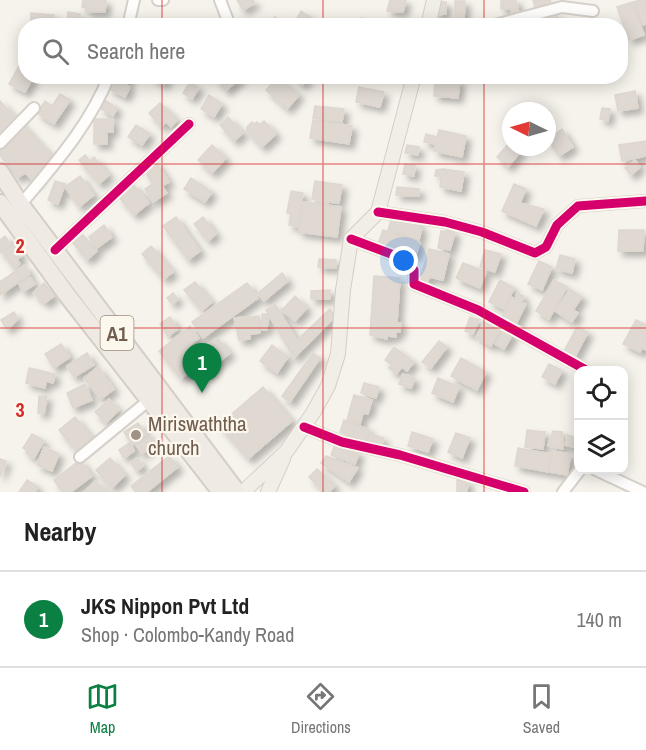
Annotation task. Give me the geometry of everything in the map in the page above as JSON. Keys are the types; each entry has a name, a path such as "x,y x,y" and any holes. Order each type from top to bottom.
{"highway":[{"name":"A1","path":"0,172 21,205 237,492"},
{"name":"A1","path":"0,203 148,401 221,492"}],"main road":[{"path":"430,18 434,0"},
{"path":"243,492 286,452 322,399 337,360 342,290 351,239 378,212 412,84"},
{"path":"268,492 286,452"}],"street":[{"path":"130,18 134,0"},
{"path":"158,0 163,0"},
{"path":"220,0 227,18"},
{"path":"521,18 562,7 593,11"},
{"path":"10,218 47,176 79,131 103,84"},
{"path":"0,143 34,108"},
{"path":"55,250 189,124"},
{"path":"378,212 445,222 482,232 535,253 546,247 558,225 578,206 646,201"},
{"path":"351,239 399,257 414,270 414,284 478,310 579,366"},
{"path":"80,457 148,401"},
{"path":"304,427 342,442 400,455 524,492"},
{"path":"563,492 577,474"},
{"path":"605,474 643,492"}],"building":[{"path":"83,0 106,0 105,12 86,12 86,8 82,7"},
{"path":"237,0 253,0 255,3 243,10"},
{"path":"390,0 406,0 403,12 387,11"},
{"path":"501,0 516,0 519,13 511,13 511,9 501,9"},
{"path":"533,0 550,0 551,4 535,7"},
{"path":"646,0 646,24 643,25 634,2"},
{"path":"455,1 465,1 464,18 455,18"},
{"path":"434,2 446,2 446,14 434,15"},
{"path":"633,2 644,35 629,40 628,18 621,18 617,7"},
{"path":"301,11 310,17 309,18 297,18"},
{"path":"68,12 80,14 79,18 67,18"},
{"path":"31,13 54,15 54,18 31,18"},
{"path":"557,14 558,18 544,18"},
{"path":"18,68 18,84 30,84 25,92 9,84"},
{"path":"112,84 126,84 130,87 125,97 109,89"},
{"path":"189,84 199,88 192,99 183,93"},
{"path":"220,84 233,84 226,91"},
{"path":"272,84 286,84 299,95 287,109 266,90"},
{"path":"435,84 460,84 458,98 434,96"},
{"path":"359,87 384,92 380,107 356,102"},
{"path":"635,91 638,108 618,111 615,95"},
{"path":"60,94 70,100 54,124 37,113 45,101 52,106"},
{"path":"209,95 222,104 214,117 201,109"},
{"path":"105,100 117,108 113,116 100,108"},
{"path":"0,101 51,155 35,183 25,173 17,178 0,155"},
{"path":"160,103 177,120 171,127 166,122 161,127 149,113"},
{"path":"315,106 344,109 342,122 313,118"},
{"path":"602,108 610,109 608,121 600,119"},
{"path":"228,117 243,133 234,141 220,125"},
{"path":"94,119 113,119 113,132 107,132 107,144 94,144"},
{"path":"313,120 352,126 349,144 310,138"},
{"path":"264,121 276,134 262,147 247,131 247,127 252,122 260,125"},
{"path":"136,125 150,134 142,145 128,137"},
{"path":"562,129 573,147 559,156 556,151 556,133"},
{"path":"439,130 466,136 462,157 434,151 436,144 424,142 426,134 437,137"},
{"path":"646,141 646,156 622,161 619,145"},
{"path":"212,145 226,158 212,173 198,160"},
{"path":"407,145 419,147 418,155 405,153"},
{"path":"502,151 502,156 517,156 508,167 497,157"},
{"path":"85,155 90,161 94,157 109,175 99,184 79,160"},
{"path":"635,160 640,167 631,175 625,168"},
{"path":"156,162 169,182 162,186 167,193 153,202 145,189 153,184 144,170"},
{"path":"405,164 415,165 414,176 403,174"},
{"path":"436,170 464,172 461,191 440,187 441,177 435,176"},
{"path":"80,176 94,195 79,207 65,187"},
{"path":"191,178 212,192 205,202 184,189"},
{"path":"55,181 65,184 58,204 48,200"},
{"path":"315,181 342,185 339,203 328,202 328,204 312,199"},
{"path":"133,184 149,203 134,215 118,196"},
{"path":"514,184 526,189 520,203 544,209 536,226 502,211"},
{"path":"397,187 419,189 419,196 396,195"},
{"path":"291,191 303,193 298,227 289,225 291,214 287,213"},
{"path":"303,202 341,207 337,237 299,232"},
{"path":"176,217 200,251 188,260 163,226"},
{"path":"203,217 216,234 208,241 194,224"},
{"path":"392,217 409,223 411,219 419,222 417,227 422,228 419,240 388,230"},
{"path":"104,225 112,237 97,248 89,237"},
{"path":"447,229 455,233 450,250 438,248 441,231"},
{"path":"383,230 420,243 415,257 378,244"},
{"path":"619,230 644,230 643,251 618,251"},
{"path":"83,235 97,251 87,260 73,243"},
{"path":"5,236 11,245 0,253 0,240"},
{"path":"14,245 22,256 17,259 20,264 14,269 3,253"},
{"path":"151,246 173,272 164,279 142,254"},
{"path":"429,249 449,254 443,280 429,277 427,284 419,282"},
{"path":"485,250 501,254 495,272 480,267"},
{"path":"560,255 575,259 572,273 556,269"},
{"path":"319,259 336,260 336,268 318,267"},
{"path":"539,261 552,267 542,290 528,284"},
{"path":"463,263 486,272 480,288 456,278"},
{"path":"24,265 30,274 0,295 0,282"},
{"path":"282,273 288,281 264,301 258,293"},
{"path":"374,276 400,278 397,323 401,323 400,332 396,332 396,337 387,336 387,339 370,335"},
{"path":"30,277 35,284 23,292 19,284"},
{"path":"500,280 514,288 504,309 489,302"},
{"path":"554,280 567,287 549,319 536,311"},
{"path":"195,282 212,302 202,311 184,290"},
{"path":"44,283 54,296 45,303 33,293"},
{"path":"247,283 258,298 203,338 192,322"},
{"path":"570,289 582,297 573,310 578,313 572,322 555,311"},
{"path":"330,290 330,299 311,299 311,291"},
{"path":"173,293 178,299 172,304 167,298"},
{"path":"517,293 524,296 521,302 526,304 516,324 502,317 511,297 515,299"},
{"path":"295,296 307,308 295,321 282,310"},
{"path":"275,304 297,340 330,309 335,317 294,358 266,310"},
{"path":"14,312 18,319 7,329 1,320"},
{"path":"262,314 268,314 267,330 262,330"},
{"path":"259,316 260,333 250,334 250,339 239,340 234,318"},
{"path":"170,317 178,329 168,336 160,324"},
{"path":"470,317 479,320 473,334 465,331"},
{"path":"486,318 502,327 491,346 476,337"},
{"path":"636,320 646,325 646,350 642,348 640,352 623,344"},
{"path":"190,326 199,338 190,345 194,350 182,359 191,370 181,379 159,351"},
{"path":"577,327 588,332 575,357 564,351"},
{"path":"504,328 513,334 504,349 495,344"},
{"path":"217,338 230,353 207,372 194,357"},
{"path":"439,341 447,347 431,368 422,362"},
{"path":"61,344 70,357 54,368 45,354"},
{"path":"272,345 288,357 277,373 260,361"},
{"path":"394,347 414,362 407,371 402,367 396,374 389,368 392,365 385,360"},
{"path":"87,353 94,365 74,377 67,366"},
{"path":"313,353 320,358 290,402 282,396"},
{"path":"461,358 486,372 477,390 451,376"},
{"path":"549,364 562,370 555,384 542,377"},
{"path":"98,367 114,389 101,399 84,378"},
{"path":"29,368 55,374 53,383 46,381 45,388 26,383"},
{"path":"403,374 415,379 411,388 399,384"},
{"path":"438,378 459,387 453,402 432,393"},
{"path":"364,383 379,387 376,398 361,393"},
{"path":"85,384 92,400 73,408 67,393"},
{"path":"263,387 292,421 248,459 219,425"},
{"path":"354,395 372,400 368,414 363,413 360,424 347,420"},
{"path":"39,396 47,396 44,413 38,413"},
{"path":"109,399 119,410 106,423 95,412"},
{"path":"75,417 93,439 77,452 59,430"},
{"path":"344,420 370,430 365,442 340,432"},
{"path":"138,423 147,435 132,445 124,432"},
{"path":"527,430 545,432 543,449 525,447"},
{"path":"553,431 562,432 563,449 548,446"},
{"path":"412,432 433,439 428,452 408,446"},
{"path":"456,433 470,438 462,458 448,452"},
{"path":"32,434 44,441 34,458 23,448"},
{"path":"369,434 384,438 381,446 367,442"},
{"path":"567,435 574,437 574,447 565,445"},
{"path":"150,436 155,444 142,454 136,445"},
{"path":"129,443 134,451 124,458 119,450"},
{"path":"335,444 359,453 355,464 331,455"},
{"path":"44,447 59,454 52,471 37,465"},
{"path":"518,448 551,454 548,472 515,466"},
{"path":"553,451 571,454 567,475 549,472"},
{"path":"169,456 178,467 147,492 136,492 131,486"},
{"path":"326,456 358,468 349,482 321,463"},
{"path":"110,458 125,475 112,488 96,470"},
{"path":"137,458 143,466 137,471 130,462"},
{"path":"0,459 6,461 0,477"},
{"path":"80,460 92,476 71,492 62,492 54,480"},
{"path":"317,469 335,486 329,492 325,492 309,477"},
{"path":"27,480 38,487 35,492 19,492"},
{"path":"457,480 468,481 467,492 457,492"},
{"path":"95,481 106,492 84,492"}],"cycle path":[{"path":"55,250 189,124"},
{"path":"378,212 445,222 482,232 535,253 546,247 557,225 578,206 646,201"},
{"path":"351,239 399,257 414,270 414,284 478,310 579,366"},
{"path":"304,427 342,442 400,455 524,492"}],"place":[{"name":"JKS Nippon Pvt Ltd","path":"202,393"},
{"name":"Miriswaththa church","path":"136,435"}]}
